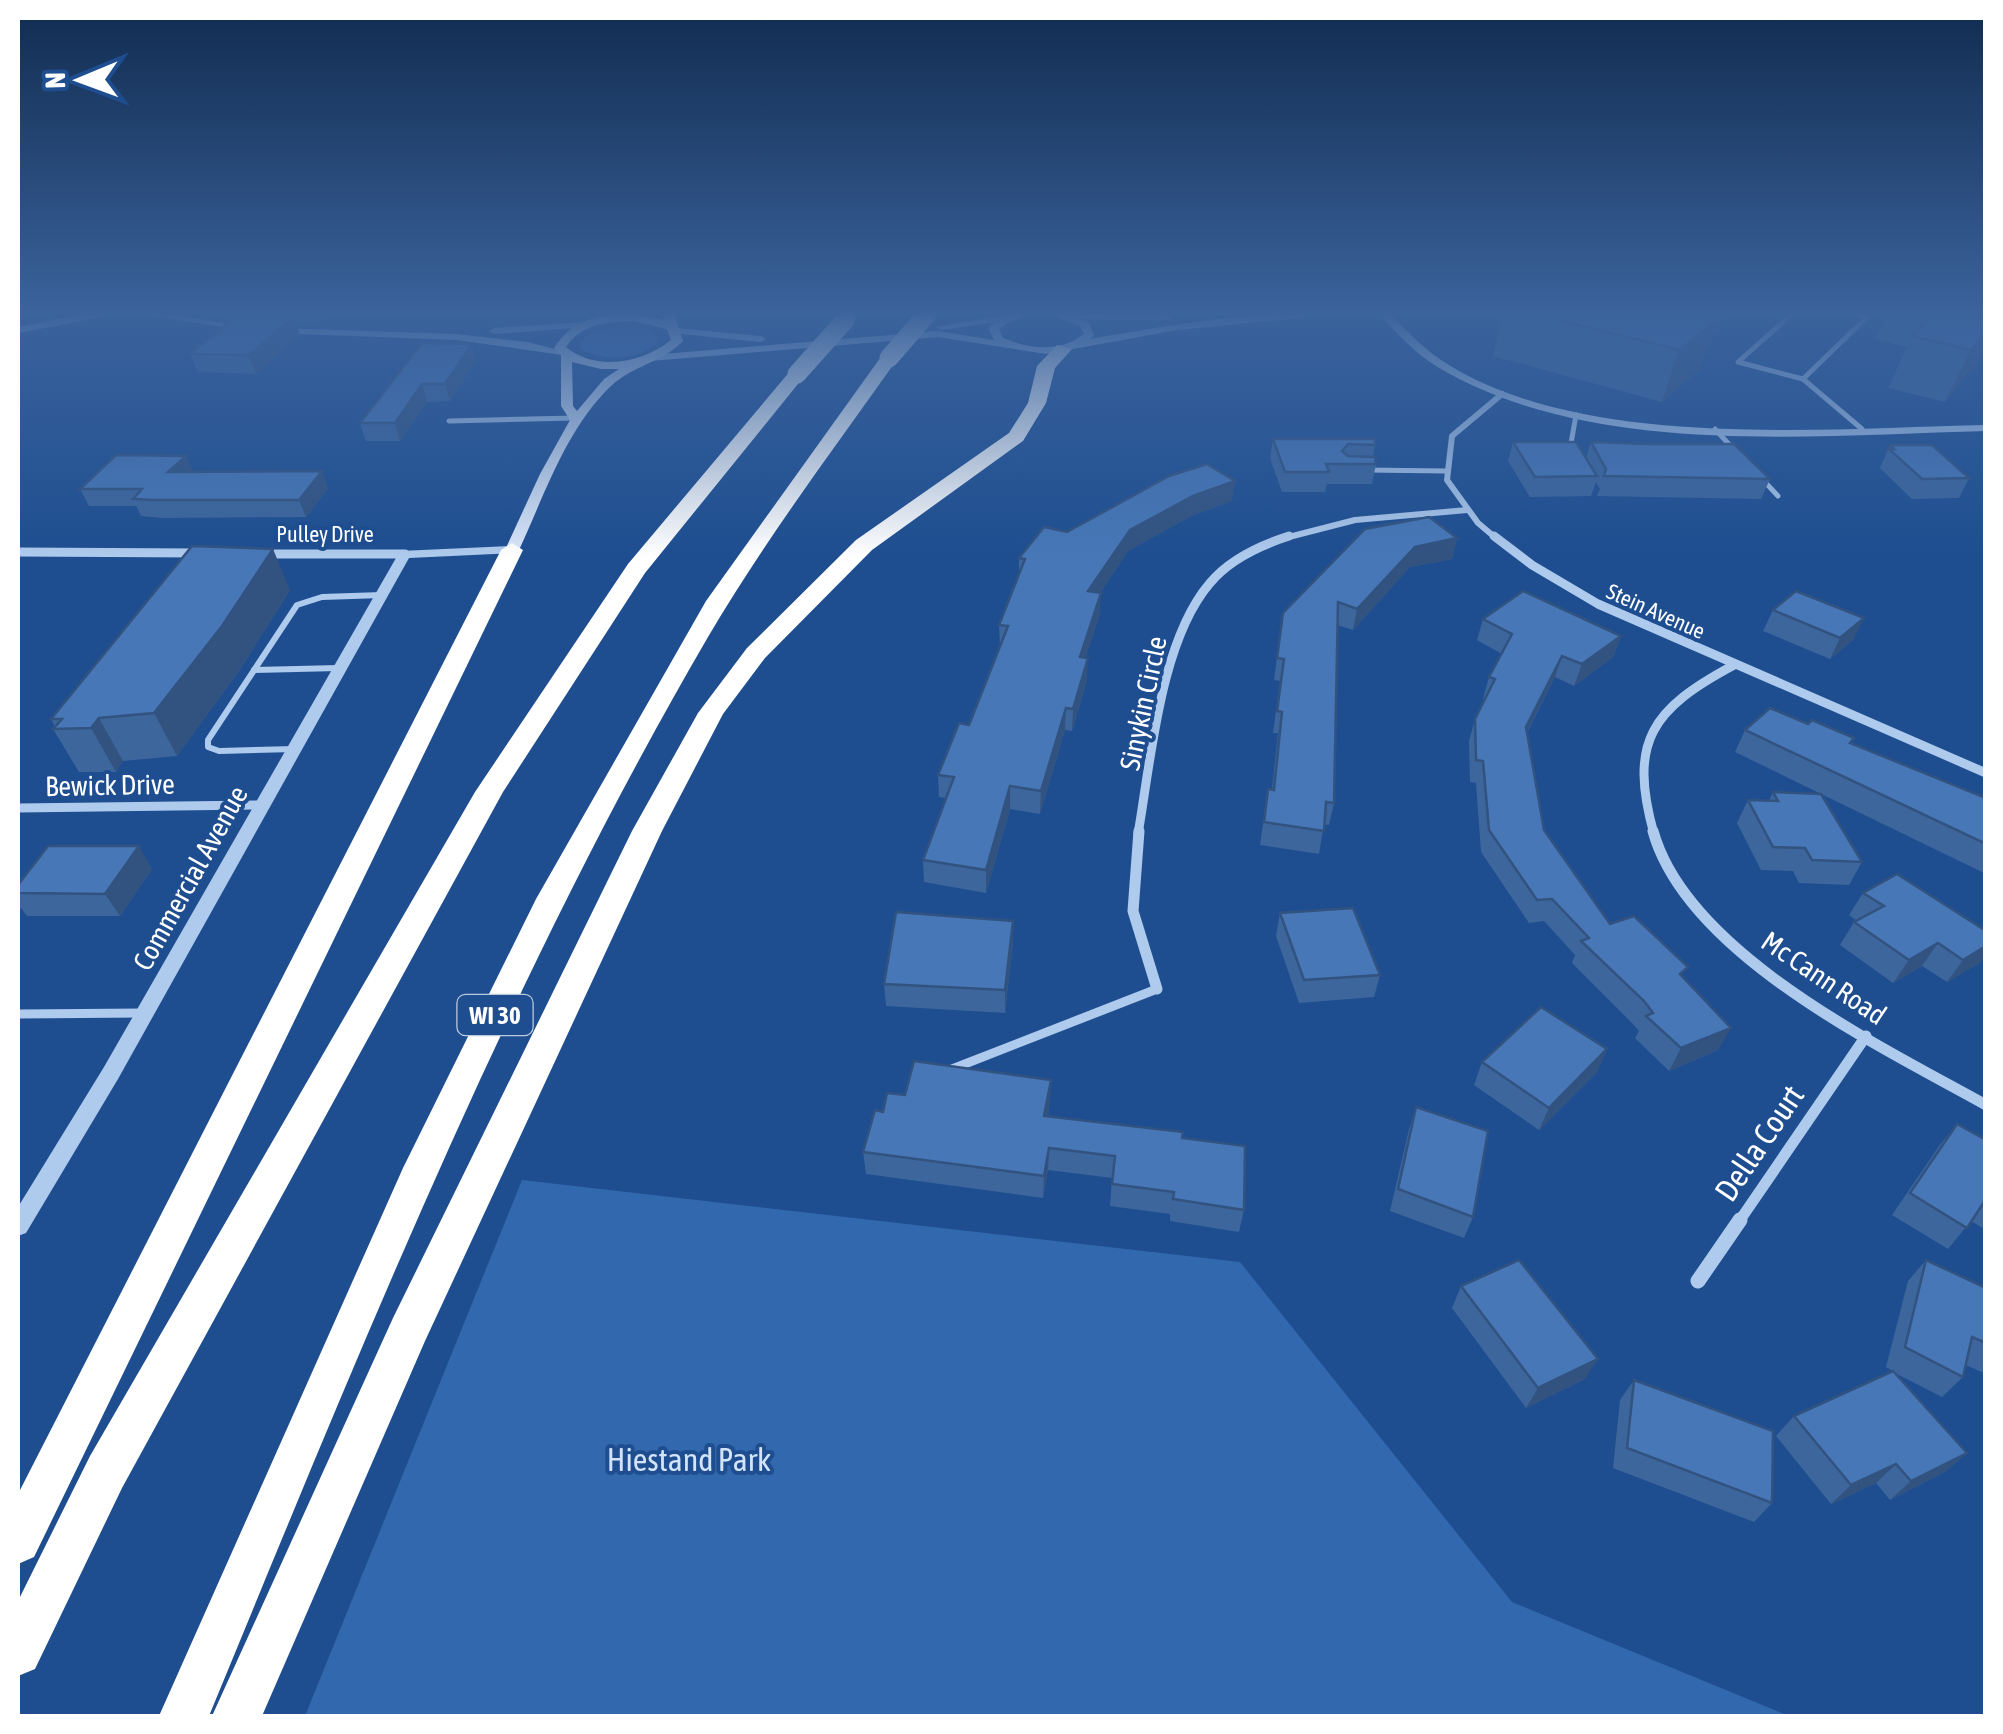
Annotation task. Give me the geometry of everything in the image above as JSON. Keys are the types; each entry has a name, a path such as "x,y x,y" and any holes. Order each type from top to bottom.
{"highway":[{"path":"18,1652 106,1472 372,993 489,792 636,569 780,395"},
{"name":"WI 30","path":"184,1716 393,1227 615,778 707,620 861,395"},
{"path":"237,1716 408,1332 646,831 711,713 756,654 864,544 1016,437 1039,395"},
{"path":"18,1541 512,550"}],"main road":[{"path":"566,395 567,406 575,418"},
{"path":"512,550 575,418 594,395"}],"street":[{"path":"1447,471 1445,458 1464,418 1501,395"},
{"path":"1505,395 1576,414 1715,430 1986,428"},
{"name":"Stein Avenue","path":"1447,471 1467,510 1506,551 1548,579 1734,665 1986,773"},
{"name":"Sinykin Circle","path":"1157,989 1136,929 1133,871 1162,713 1179,638 1192,605 1229,567 1264,545 1334,522 1413,510 1467,510"},
{"name":"Pulley Drive","path":"244,554 512,550"},
{"path":"18,552 206,553"},
{"name":"Commercial Avenue","path":"18,1226 146,1012 405,554"},
{"name":"Mc Cann Road","path":"1734,665 1654,723 1641,771 1646,817 1667,868 1703,915 1775,979 1986,1105"},
{"name":"Bewick Drive","path":"18,808 263,804"},
{"name":"Della Court","path":"1698,1281 1866,1036"}],"lane":[{"path":"1822,395 1862,429"},
{"path":"1571,455 1570,435 1576,414"},
{"path":"449,421 575,418"},
{"path":"1715,430 1745,461"},
{"path":"1365,470 1447,471"},
{"path":"1756,472 1778,496"},
{"path":"295,748 218,751 208,747 296,605 322,597 382,595"},
{"path":"254,670 340,668"},
{"path":"941,1073 1157,989"},
{"path":"18,1014 146,1012"}],"green space":[{"name":"Hiestand Park","path":"522,1180 1240,1262 1512,1602 1789,1716 305,1716"}],"building":[{"path":"382,395 414,395 395,423 360,423"},
{"path":"1273,439 1375,439 1375,445 1348,444 1342,451 1348,456 1375,457 1376,464 1326,464 1329,472 1285,472"},
{"path":"1513,442 1576,442 1597,476 1535,477"},
{"path":"1591,442 1734,444 1770,479 1604,476 1606,469"},
{"path":"1890,445 1932,445 1969,478 1922,479 1889,449 1894,449"},
{"path":"116,455 186,456 168,472 322,471 299,500 133,499 142,489 80,489"},
{"path":"1207,464 1235,481 1193,496 1130,530 1088,591 1101,593 1080,657 1088,658 1073,709 1066,708 1041,791 1010,786 986,870 923,860 954,777 938,775 959,723 969,725 1008,626 999,625 1025,559 1019,558 1044,527 1067,532 1169,476"},
{"path":"1429,517 1457,538 1415,547 1357,609 1338,602 1334,803 1326,802 1324,831 1264,822 1268,789 1274,790 1282,712 1277,711 1284,659 1277,658 1283,613 1365,529"},
{"path":"192,546 273,549 222,626 154,713 99,718 91,728 53,729 62,719 51,719"},
{"path":"1523,591 1621,636 1582,664 1562,656 1526,727 1544,830 1610,924 1634,916 1688,967 1680,974 1731,1028 1681,1048 1646,1016 1653,1013 1644,1001 1581,941 1589,938 1552,899 1537,900 1489,830 1483,761 1476,760 1475,719 1495,679 1489,677 1512,634 1483,619"},
{"path":"1796,591 1864,618 1840,638 1773,610"},
{"path":"1770,708 1808,724 1812,720 1854,738 1850,743 1986,798 1986,844 1745,730"},
{"path":"1773,792 1821,794 1862,862 1812,860 1805,848 1773,847 1748,800 1778,801"},
{"path":"48,846 139,846 105,894 18,893 18,885"},
{"path":"1897,874 1986,931 1986,946 1963,960 1938,943 1909,960 1854,922 1884,906 1863,893"},
{"path":"1353,908 1380,975 1304,980 1280,913"},
{"path":"896,912 1013,921 1005,990 884,984"},
{"path":"1541,1007 1607,1049 1549,1108 1482,1062"},
{"path":"914,1061 1051,1080 1044,1116 1183,1132 1182,1138 1245,1146 1244,1210 1173,1199 1174,1192 1112,1184 1115,1156 1049,1148 1044,1176 863,1152 875,1110 883,1112 887,1093 905,1095"},
{"path":"1416,1107 1488,1131 1473,1217 1398,1189"},
{"path":"1957,1124 1986,1140 1986,1199 1967,1228 1910,1193"},
{"path":"1519,1260 1598,1359 1538,1388 1461,1286"},
{"path":"1926,1260 1986,1288 1986,1343 1972,1337 1963,1377 1905,1347"},
{"path":"1893,1371 1967,1453 1911,1481 1896,1464 1851,1485 1794,1416"},
{"path":"1634,1380 1773,1431 1772,1503 1627,1448"}]}
